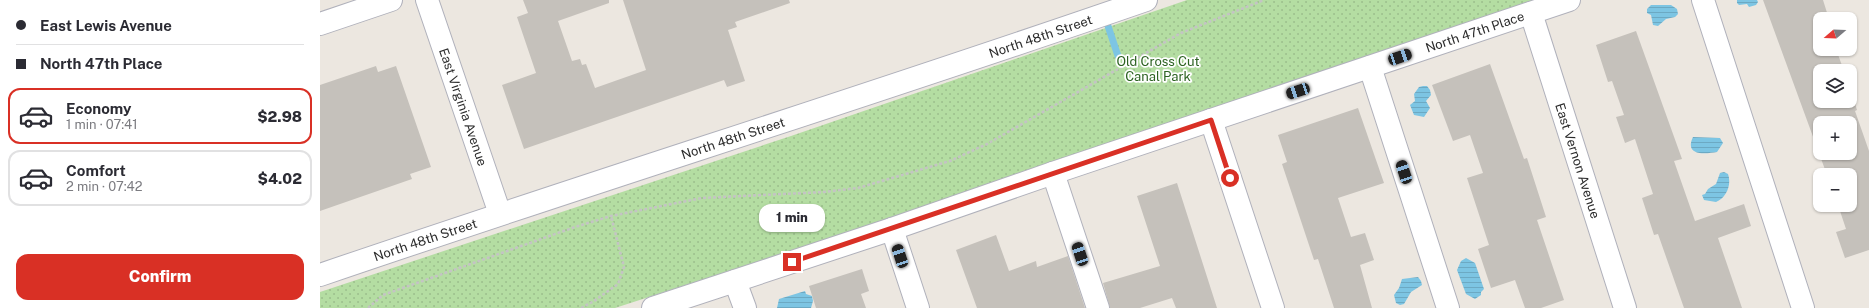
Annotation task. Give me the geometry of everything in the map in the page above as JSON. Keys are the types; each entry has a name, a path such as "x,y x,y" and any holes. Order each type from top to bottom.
{"street":[{"path":"320,24 391,0"},
{"name":"East Virginia Avenue","path":"427,0 500,214"},
{"name":"North 48th Street","path":"320,275 500,214 775,125 1146,0"},
{"name":"North 47th Place","path":"653,308 892,229 1053,173 1569,0"},
{"path":"1702,0 1803,308"},
{"name":"East Vernon Avenue","path":"1531,13 1625,308"},
{"path":"1370,67 1448,308"},
{"path":"1211,120 1273,308"},
{"path":"1053,173 1098,308"},
{"path":"892,229 918,308"},
{"path":"735,281 745,308"}],"path":[{"path":"368,308 383,295 575,227 611,216 702,198 824,192 858,188 950,161 987,144 1181,33 1264,0"},
{"path":"581,308 594,301 618,284 624,267 611,216"}],"green space":[{"name":"Old Cross Cut Canal Park","path":"1187,0 1535,0 890,219 615,308 320,308 320,292 791,136"}],"water":[{"path":"1737,0 1757,0 1758,2 1756,5 1749,7 1747,4 1739,5"},
{"path":"1651,5 1671,5 1677,9 1678,14 1675,17 1666,19 1658,26 1653,25 1651,15 1647,13 1647,9"},
{"path":"1427,86 1431,95 1426,101 1430,108 1424,117 1414,115 1410,105 1415,101 1414,94 1419,87"},
{"path":"1693,137 1720,138 1723,143 1717,152 1697,152 1693,151 1691,148"},
{"path":"1724,172 1728,174 1729,187 1723,197 1716,202 1704,200 1702,195 1716,184 1720,173"},
{"path":"1466,258 1475,263 1484,289 1481,292 1481,295 1475,299 1466,294 1457,270 1461,261"},
{"path":"1418,277 1422,285 1411,292 1404,304 1400,305 1396,303 1394,295 1399,288 1402,279"},
{"path":"805,291 806,294 812,296 813,301 811,308 777,308 779,299"}],"building":[{"path":"523,0 609,0 609,3 558,21 572,61 580,59 582,65 586,64 595,88 646,70 623,0 789,0 790,3 735,22 737,27 728,30 745,81 727,87 724,80 524,149 502,85 536,73 517,17 528,13"},
{"path":"1763,0 1823,0 1827,12 1813,12 1813,56 1839,56 1841,64 1813,64 1813,108 1856,108 1857,110 1855,111 1857,116 1813,116 1813,137"},
{"path":"1636,31 1682,159 1674,161 1695,221 1744,204 1751,226 1718,238 1742,308 1684,308 1658,234 1654,235 1642,198 1653,194 1635,139 1625,143 1616,117 1624,115 1612,81 1608,82 1596,45"},
{"path":"1490,64 1524,159 1527,158 1546,217 1537,220 1564,300 1541,308 1525,308 1515,280 1491,288 1478,249 1489,245 1467,178 1483,173 1470,135 1453,141 1432,85"},
{"path":"376,66 378,72 396,66 431,167 410,174 412,179 320,211 320,85"},
{"path":"1358,108 1384,183 1338,198 1351,237 1365,233 1374,260 1360,265 1372,308 1334,308 1318,259 1314,260 1282,164 1287,162 1278,135"},
{"path":"1857,117 1869,151 1869,250 1845,258 1836,232 1846,229 1840,212 1857,212 1857,168 1824,168 1822,160 1857,160"},
{"path":"1177,183 1217,308 1176,308 1172,298 1140,308 1110,308 1103,283 1160,266 1137,196"},
{"path":"996,235 1009,271 1036,261 1037,267 1068,256 1085,308 977,308 956,250"},
{"path":"862,269 869,291 861,294 866,308 816,308 809,286"}],"waterway":[{"path":"1105,17 1118,56"}],"route":[{"path":"792,262 1211,120 1230,178"}]}
